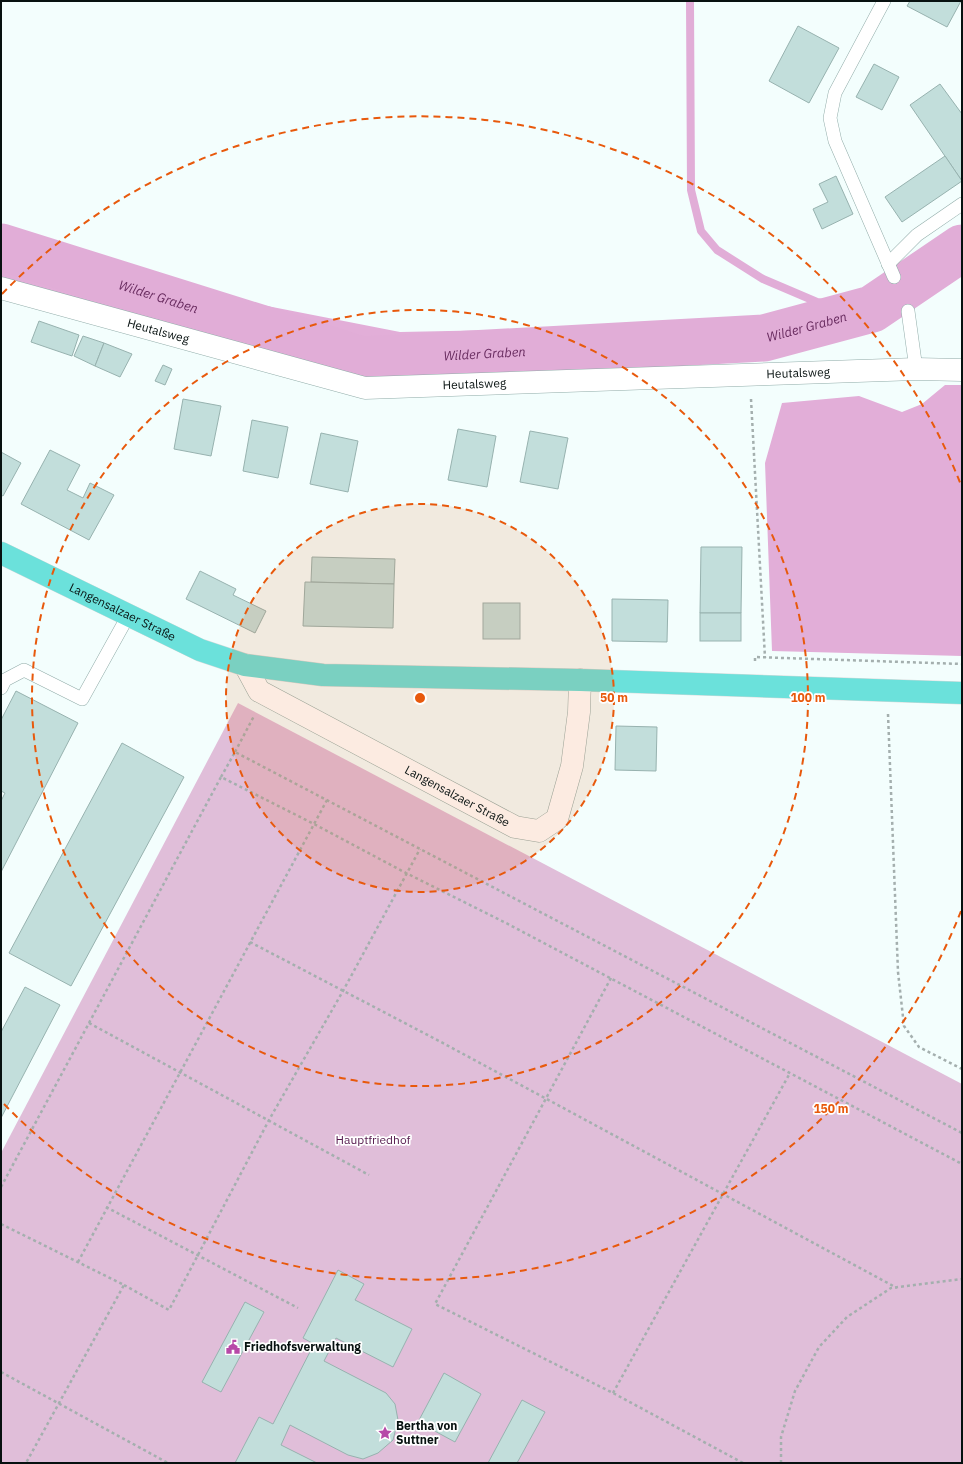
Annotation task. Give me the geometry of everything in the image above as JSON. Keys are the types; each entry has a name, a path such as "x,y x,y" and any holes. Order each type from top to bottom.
{"main road":[{"name":"Langensalzaer Straße","path":"1,553 200,650 246,665 323,675 580,680 962,693"}],"street":[{"name":"Heutalsweg","path":"1,288 365,388 916,369 962,370"},
{"name":"Langensalzaer Straße","path":"246,665 259,691 266,695 515,827 539,831 557,819 564,796 572,766 579,712 580,680"}],"lane":[{"path":"884,1 836,93 830,118 836,141 894,277"},
{"path":"888,264 917,235 962,204"},
{"path":"908,311 916,369"},
{"path":"1,688 5,680 24,670 82,699 128,616"}],"path":[{"path":"751,398 765,658"},
{"path":"757,685 755,657 962,664"},
{"path":"888,691 898,972 904,1026 919,1047 962,1069"},
{"path":"1,1186 266,695"},
{"path":"235,752 962,1133"},
{"path":"221,777 314,824 406,874 506,923 962,1164"},
{"path":"78,1262 327,800"},
{"path":"1,1224 124,1285 169,1310 269,1120 343,991 420,848"},
{"path":"250,942 546,1098 897,1288"},
{"path":"611,978 435,1304 613,1393 743,1463"},
{"path":"89,1023 369,1175"},
{"path":"613,1393 724,1195 790,1073"},
{"path":"106,1208 298,1308"},
{"path":"781,1463 781,1437 796,1391 819,1347 847,1317 891,1288 962,1279"},
{"path":"26,1463 124,1285"},
{"path":"1,1372 168,1463"}],"green space":[{"name":"Hauptfriedhof","path":"238,703 962,1084 962,1463 1,1463 1,1153"}],"shaded area":[{"path":"1,233 134,274 262,305 400,332 692,326 686,364 475,376 363,375 287,358 1,278"},
{"path":"945,385 962,385 962,656 772,651 765,463 782,403 859,396 902,412 922,404"}],"building":[{"path":"910,1 961,1 947,27 907,6"},
{"path":"798,26 839,48 809,103 769,81"},
{"path":"874,64 899,77 882,110 856,97"},
{"path":"940,84 962,114 962,181 910,105"},
{"path":"945,156 962,181 902,222 885,197"},
{"path":"836,176 853,214 822,229 813,209 828,202 819,184"},
{"path":"39,321 79,335 72,356 31,342"},
{"path":"83,336 104,343 95,366 74,356"},
{"path":"104,343 132,354 120,377 95,366"},
{"path":"163,365 172,369 165,385 155,381"},
{"path":"183,399 221,406 211,456 174,449"},
{"path":"252,420 288,427 278,478 243,471"},
{"path":"458,429 496,436 487,487 448,480"},
{"path":"530,431 568,438 558,489 520,482"},
{"path":"321,433 358,441 348,492 310,484"},
{"path":"50,450 80,465 67,490 83,498 90,483 114,495 89,540 21,504"},
{"path":"1,452 21,463 3,496 1,495"},
{"path":"701,547 742,547 741,613 700,613"},
{"path":"312,557 395,559 394,584 311,582"},
{"path":"200,571 236,589 233,595 266,611 255,633 186,599"},
{"path":"305,582 394,584 393,628 303,626"},
{"path":"612,599 668,600 667,642 612,641"},
{"path":"483,603 520,603 520,639 483,639"},
{"path":"700,613 741,613 741,641 700,641"},
{"path":"16,691 78,723 1,872 1,801 5,793 1,791 1,720"},
{"path":"616,726 657,727 656,771 615,770"},
{"path":"122,743 184,777 71,986 9,953"},
{"path":"25,987 60,1005 1,1118 1,1032"},
{"path":"338,1270 364,1284 355,1300 412,1329 393,1367 336,1338 324,1361 386,1393 395,1404 398,1420 393,1440 378,1453 363,1459 348,1455 290,1425 281,1445 317,1463 235,1463 259,1417 273,1424 314,1344 303,1338"},
{"name":"Friedhofsverwaltung","path":"245,1302 264,1312 221,1392 202,1382"},
{"path":"444,1373 481,1394 455,1442 418,1422"},
{"path":"522,1400 545,1412 517,1463 488,1463"}],"waterway":[{"path":"690,1 691,190 701,231 717,250 763,279 817,302 864,311"},
{"name":"Wilder Graben","path":"1,247 362,360 764,338 872,309 962,248"}],"place":[{"name":"Friedhofsverwaltung","path":"233,1347"},
{"name":"Bertha von Suttner","path":"385,1433"}]}
